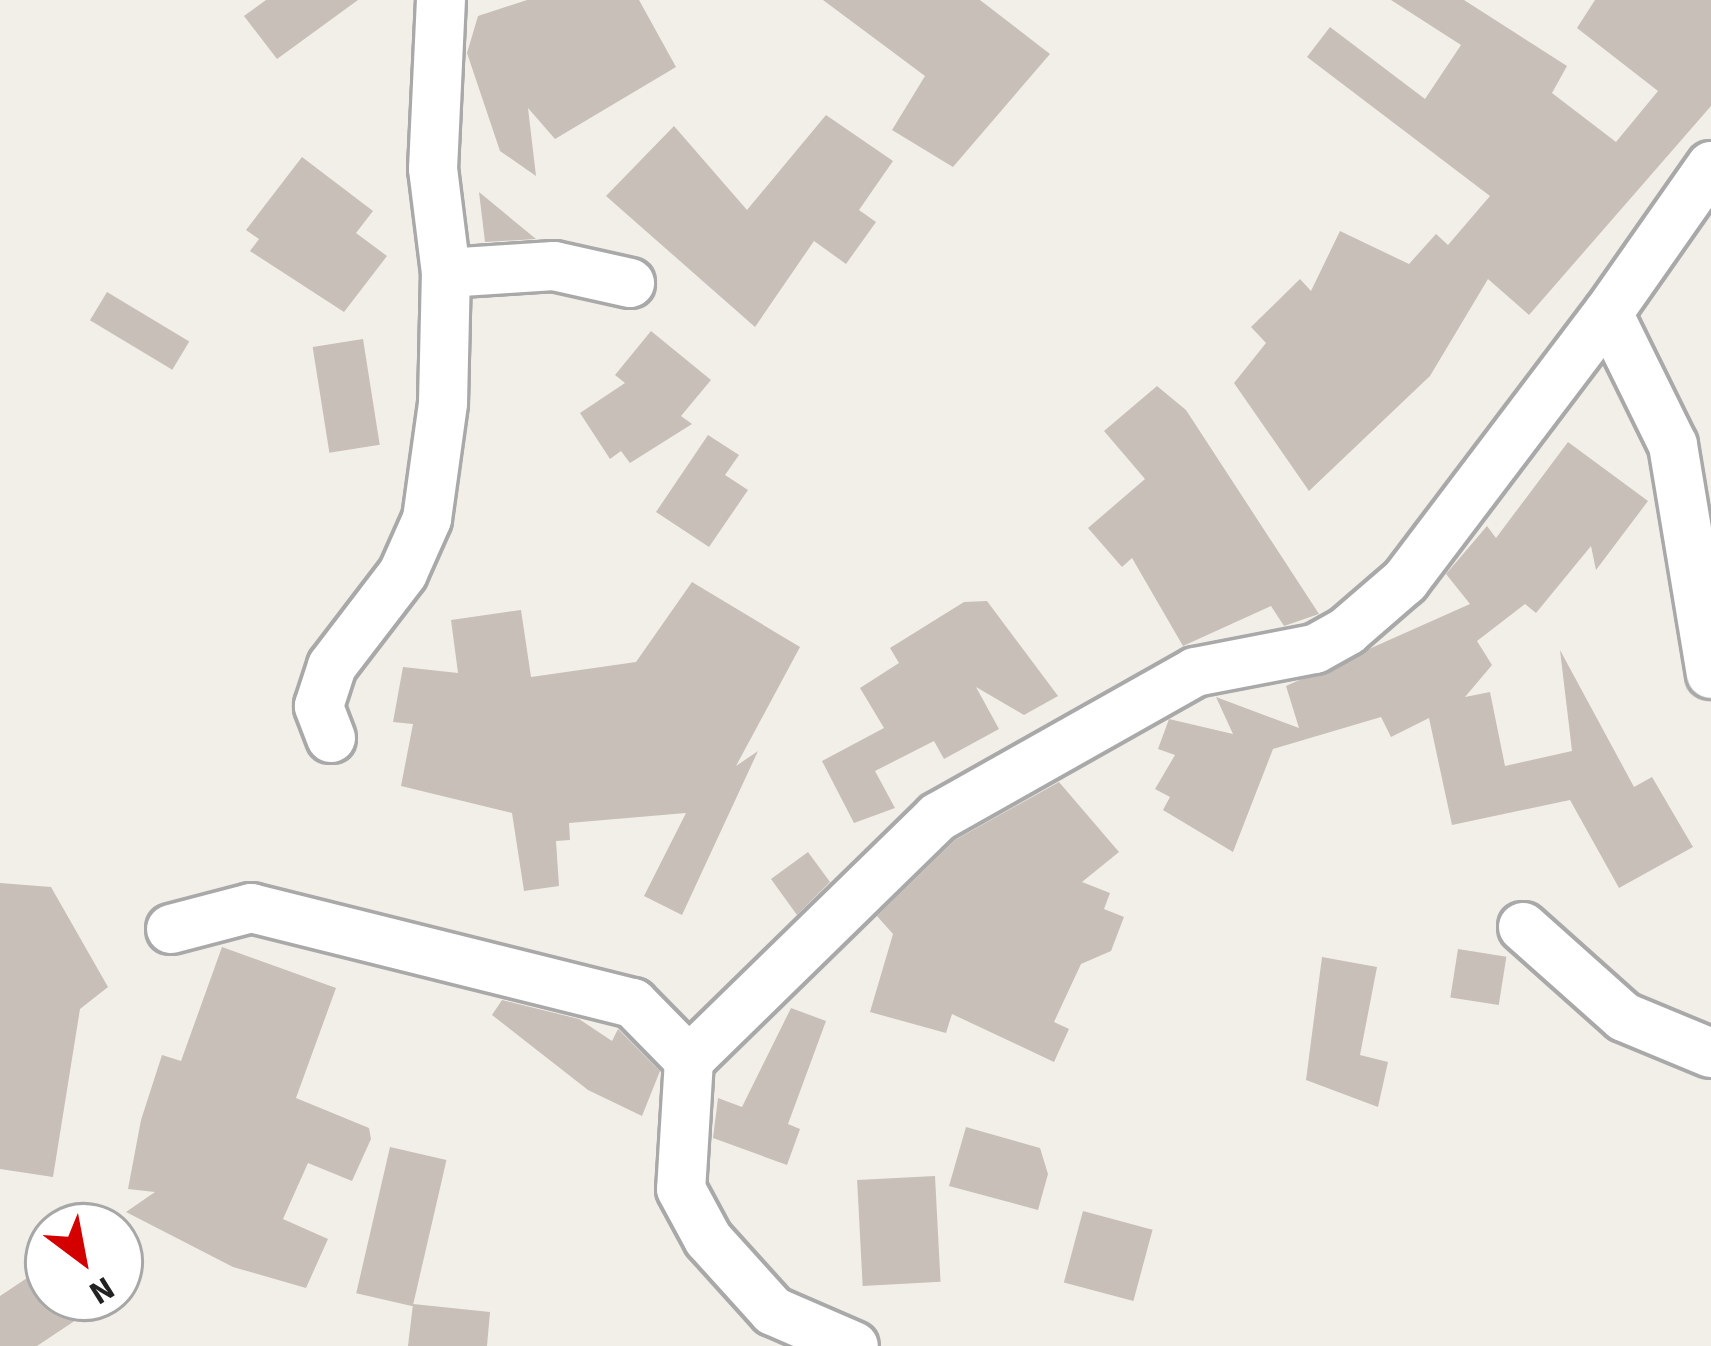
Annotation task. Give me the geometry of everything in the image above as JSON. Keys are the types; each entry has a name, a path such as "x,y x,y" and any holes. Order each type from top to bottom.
{"street":[{"path":"331,738 319,706 332,666 403,573 427,519 446,273 433,169 441,0"},
{"path":"854,1346 773,1311 708,1239 681,1189 689,1060 938,817 1195,673 1315,649 1347,631 1405,581 1608,313 1711,166"},
{"path":"446,273 554,266 630,283"},
{"path":"1608,313 1673,446 1711,674"},
{"path":"170,929 210,910 286,914 633,1003 689,1060"},
{"path":"1523,927 1624,1017 1711,1053"}],"building":[{"path":"266,0 358,0 277,59 244,16"},
{"path":"527,0 639,0 676,67 555,139 528,108 536,176 500,151 467,53 478,16"},
{"path":"823,0 980,0 1050,54 953,167 892,130 925,76"},
{"path":"1391,0 1464,0 1567,66 1552,93 1616,142 1658,91 1577,28 1595,0 1711,0 1711,106 1529,315 1488,279 1430,376 1309,491 1234,383 1266,343 1251,327 1300,279 1311,291 1340,231 1409,264 1436,234 1448,245 1490,196 1307,57 1330,27 1425,99 1461,45"},
{"path":"826,115 893,161 859,210 876,222 846,264 814,241 755,327 606,196 674,126 747,210"},
{"path":"302,157 373,211 356,233 387,256 344,312 250,251 259,239 246,230"},
{"path":"479,192 536,239 485,242"},
{"path":"107,292 189,341 172,370 90,320"},
{"path":"651,331 711,380 681,416 692,424 630,463 621,451 610,459 580,413 625,383 615,375"},
{"path":"363,339 380,445 329,453 313,347"},
{"path":"1157,386 1186,410 1319,614 1284,626 1271,606 1183,646 1132,558 1122,567 1088,528 1145,479 1104,431"},
{"path":"708,435 739,455 725,475 748,490 709,547 656,512"},
{"path":"1568,442 1648,501 1596,570 1591,546 1536,613 1525,604 1477,641 1492,665 1465,697 1490,692 1505,766 1572,751 1560,650 1634,787 1652,777 1693,847 1619,888 1570,800 1452,825 1429,718 1391,737 1381,717 1273,749 1233,852 1163,810 1170,797 1155,789 1175,755 1158,749 1169,719 1233,734 1216,697 1299,728 1286,686 1470,604 1446,574 1487,526 1496,538"},
{"path":"692,582 800,647 736,766 758,751 682,915 644,896 686,813 569,823 570,840 556,841 559,886 524,891 512,813 401,786 413,724 393,722 403,667 458,673 451,620 521,610 531,677 636,662"},
{"path":"987,601 1058,696 1024,715 976,687 999,729 944,759 934,741 875,771 895,808 854,823 822,761 884,728 860,688 899,663 890,648 964,602"},
{"path":"1059,782 1119,852 1082,882 1110,893 1104,909 1124,917 1111,951 1081,964 1054,1022 1069,1029 1054,1062 952,1014 946,1033 870,1012 893,934 877,916 955,840"},
{"path":"808,852 830,882 797,915 771,879"},
{"path":"0,883 51,887 108,987 80,1009 53,1177 0,1169"},
{"path":"222,947 336,988 296,1098 369,1128 371,1139 352,1181 308,1163 283,1219 328,1239 306,1288 233,1267 144,1221 140,1202 155,1192 128,1189 141,1120 162,1055 181,1061"},
{"path":"1458,949 1506,957 1499,1005 1450,997"},
{"path":"1322,957 1377,967 1360,1055 1388,1062 1378,1107 1306,1080"},
{"path":"502,1000 579,1019 612,1041 618,1029 660,1071 642,1116 588,1090 492,1015"},
{"path":"791,1008 826,1021 788,1124 800,1129 787,1165 713,1138 718,1098 742,1107"},
{"path":"966,1127 1040,1148 1048,1174 1038,1210 949,1186"},
{"path":"390,1147 447,1160 413,1306 356,1293"},
{"path":"935,1176 941,1282 863,1286 857,1180"},
{"path":"1083,1211 1153,1230 1133,1301 1064,1282"},
{"path":"24,1280 24,1322 73,1322 37,1346 0,1346 0,1296"},
{"path":"413,1304 490,1312 487,1346 408,1346"}]}
